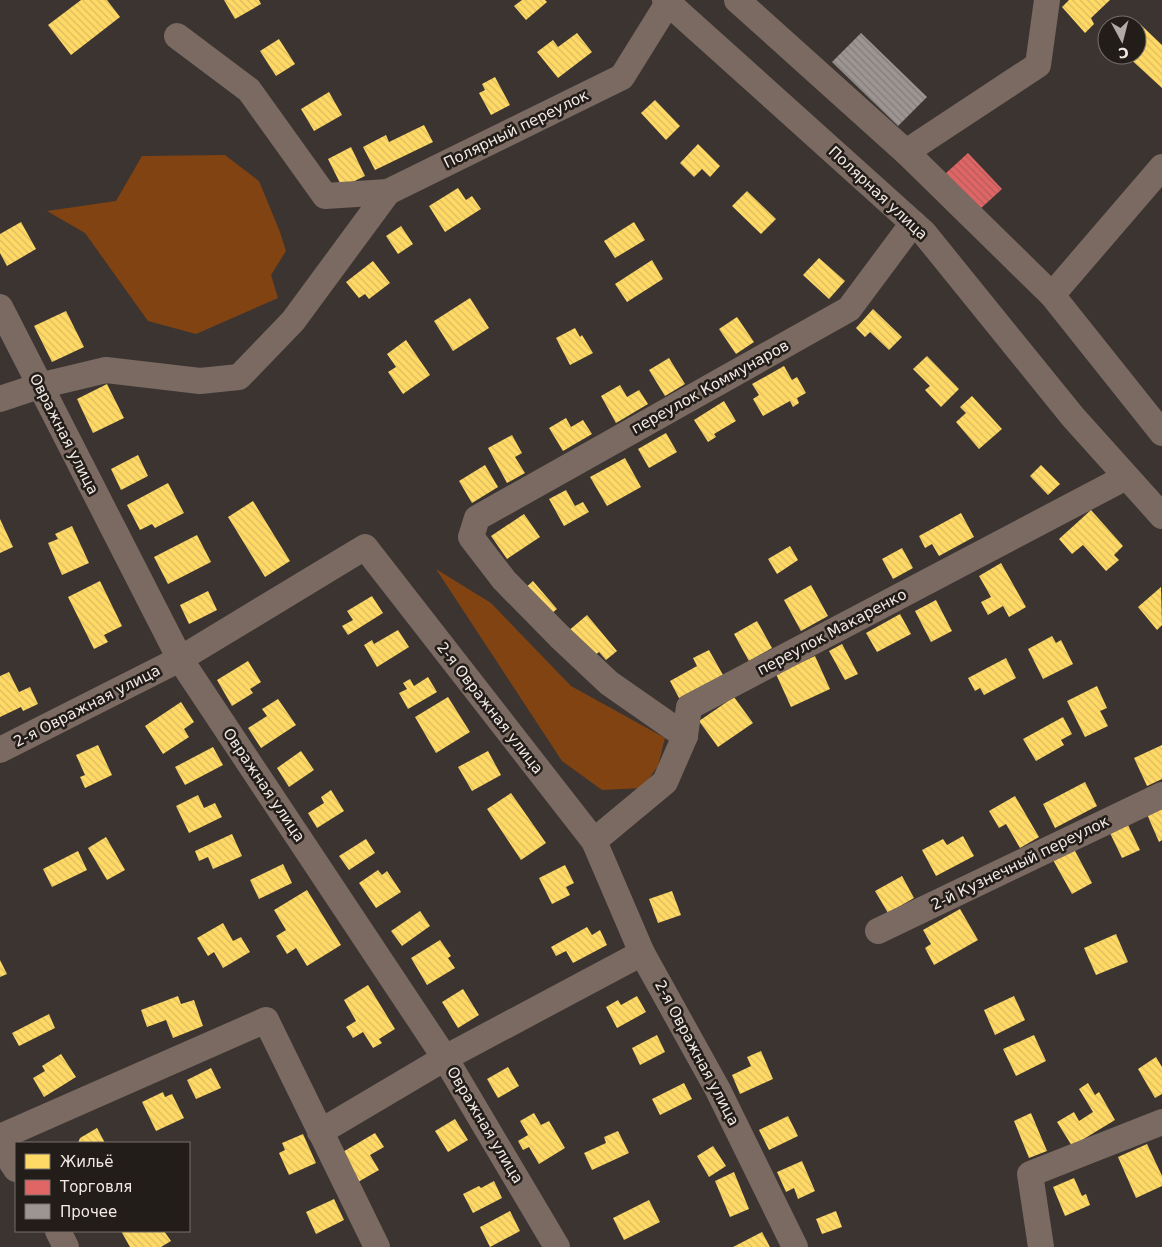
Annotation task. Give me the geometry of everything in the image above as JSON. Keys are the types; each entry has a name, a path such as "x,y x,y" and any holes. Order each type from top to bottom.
{"street":[{"path":"737,0 906,152 1052,295 1162,433"},
{"path":"906,152 1038,65 1047,0"},
{"name":"Полярный переулок","path":"177,36 249,90 324,196 388,192 622,77 666,2"},
{"name":"Полярная улица","path":"666,2 924,233 1073,417 1162,516"},
{"path":"1052,295 1162,167"},
{"path":"0,399 39,386 106,370 200,381 239,377 293,321 388,192"},
{"name":"переулок Коммунаров","path":"684,736 609,683 504,580 471,537 477,518 849,309 913,224"},
{"name":"Овражная улица","path":"0,307 180,659 445,1058 557,1247"},
{"name":"переулок Макаренко","path":"594,841 664,782 684,736 689,707 1126,477"},
{"name":"2-я Овражная улица","path":"0,750 180,659 365,546 594,841 642,953 718,1090 796,1247"},
{"name":"2-й Кузнечный переулок","path":"878,931 1162,795"},
{"path":"320,1132 445,1058 642,953"},
{"path":"0,1137 266,1020 377,1247"},
{"path":"1041,1247 1030,1174 1162,1122"},
{"path":"0,1145 15,1168"},
{"path":"58,1232 66,1247"}],"shaded area":[{"path":"225,155 259,181 286,251 271,275 278,298 196,334 148,321 85,233 47,211 116,201 142,156"},
{"path":"436,569 491,603 571,686 665,738 658,766 642,788 602,790 562,761"}],"building: Жильё":[{"path":"81,0 107,0 120,17 71,55 48,25"},
{"path":"224,0 259,0 261,4 235,19"},
{"path":"522,0 545,0 547,2 526,20 514,6"},
{"path":"1069,0 1110,0 1091,18 1094,24 1085,33 1062,7"},
{"path":"1147,31 1162,45 1162,88 1137,65 1147,65"},
{"path":"577,33 592,52 558,78 537,52 553,40 558,47"},
{"path":"279,39 295,64 276,76 260,51"},
{"path":"495,77 510,105 491,115 479,93 485,90 482,84"},
{"path":"329,92 342,115 314,131 301,109"},
{"path":"655,100 680,126 666,140 641,113"},
{"path":"424,125 433,142 375,170 363,147 386,135 389,142"},
{"path":"698,144 720,166 710,177 702,169 694,177 680,163"},
{"path":"351,147 365,176 342,187 328,159"},
{"path":"458,188 466,200 472,196 481,209 445,232 429,206"},
{"path":"747,191 776,219 761,234 732,206"},
{"path":"21,222 36,249 7,266 0,253 0,234"},
{"path":"634,222 645,240 615,258 604,241"},
{"path":"401,226 413,244 398,254 386,236"},
{"path":"819,258 845,281 829,299 803,275"},
{"path":"652,260 663,279 627,302 615,284"},
{"path":"373,261 390,283 369,299 365,294 359,298 346,282"},
{"path":"470,298 489,328 453,351 434,321"},
{"path":"873,309 902,337 889,350 870,332 865,337 856,328"},
{"path":"66,311 84,347 52,362 34,326"},
{"path":"737,317 754,342 736,354 719,329"},
{"path":"575,328 580,337 582,335 593,353 570,365 556,338"},
{"path":"406,340 430,375 403,394 388,372 396,367 387,354"},
{"path":"927,356 959,389 941,407 925,390 930,386 913,369"},
{"path":"669,358 685,384 665,396 649,370"},
{"path":"784,366 792,380 797,377 806,393 797,398 799,403 793,407 790,401 763,416 753,399 759,395 752,384"},
{"path":"107,384 124,418 93,433 77,399"},
{"path":"620,385 627,397 639,390 648,404 616,423 601,396"},
{"path":"972,396 1002,429 979,449 956,422 966,413 960,407"},
{"path":"724,401 736,421 714,434 716,437 708,442 694,420"},
{"path":"566,418 571,427 583,420 592,434 563,451 549,428"},
{"path":"666,433 677,452 649,468 638,449"},
{"path":"512,435 522,453 515,457 525,473 507,483 488,448"},
{"path":"138,455 148,476 121,490 111,469"},
{"path":"625,458 641,487 607,506 590,477"},
{"path":"485,465 498,487 472,503 459,481"},
{"path":"1041,465 1060,484 1048,495 1030,476"},
{"path":"168,483 184,513 155,528 152,524 140,530 127,505"},
{"path":"566,490 575,506 583,502 589,512 564,526 549,499"},
{"path":"253,501 290,561 265,577 228,517"},
{"path":"1091,510 1123,546 1114,555 1119,560 1106,571 1083,545 1072,554 1059,539"},
{"path":"961,513 974,537 939,556 932,544 925,548 919,536"},
{"path":"524,514 540,537 507,559 491,536"},
{"path":"0,519 13,547 0,553"},
{"path":"72,526 89,563 62,575 48,543 58,539 55,534"},
{"path":"197,535 211,562 168,584 154,557"},
{"path":"790,546 798,560 777,574 768,559"},
{"path":"902,548 913,568 893,579 882,559"},
{"path":"1001,563 1026,607 1009,617 1003,606 988,615 981,602 991,597 979,576"},
{"path":"100,581 122,626 104,635 108,642 94,649 68,597"},
{"path":"533,581 557,609 546,618 523,590"},
{"path":"811,585 828,616 801,631 784,600"},
{"path":"1161,587 1162,625 1157,630 1138,607"},
{"path":"208,591 217,610 189,624 180,605"},
{"path":"372,596 383,613 348,635 342,626 353,620 347,611"},
{"path":"936,600 952,631 931,642 915,611"},
{"path":"900,614 911,634 877,652 866,633"},
{"path":"587,615 617,651 606,660 599,652 590,659 567,632"},
{"path":"757,621 772,648 749,661 734,634"},
{"path":"398,630 409,647 377,667 364,645 372,640 374,644"},
{"path":"1052,636 1056,643 1061,640 1073,664 1043,679 1028,649"},
{"path":"842,644 858,674 845,680 829,651"},
{"path":"709,650 723,675 679,698 670,681 697,666 693,658"},
{"path":"815,656 830,689 791,707 776,674"},
{"path":"1006,658 1016,678 984,695 980,688 975,691 968,678"},
{"path":"248,661 261,682 250,689 253,693 232,706 217,680"},
{"path":"9,672 19,692 30,687 38,704 23,711 21,707 0,717 0,676"},
{"path":"428,677 437,692 408,709 399,693 407,689 403,683 410,679 414,686"},
{"path":"1097,686 1107,708 1100,711 1108,726 1085,737 1067,701"},
{"path":"448,697 470,732 436,753 415,717"},
{"path":"734,697 753,723 718,747 699,721"},
{"path":"278,699 296,725 261,748 248,728 267,716 262,709"},
{"path":"181,702 194,722 184,729 189,737 163,754 145,726"},
{"path":"1063,717 1072,734 1061,740 1064,745 1036,761 1023,739"},
{"path":"98,745 112,775 85,788 80,777 85,775 76,755"},
{"path":"1162,745 1162,779 1147,786 1134,758"},
{"path":"213,747 223,765 185,785 175,767"},
{"path":"301,751 314,770 289,787 277,768"},
{"path":"488,751 501,775 472,791 458,767"},
{"path":"1085,782 1097,806 1055,828 1043,804"},
{"path":"331,790 344,811 317,828 308,813 324,803 321,797"},
{"path":"511,793 546,843 521,860 487,809"},
{"path":"198,795 204,808 215,803 222,817 189,833 176,806"},
{"path":"1015,796 1039,837 1020,848 1006,824 999,828 989,811"},
{"path":"1162,805 1162,840 1159,842 1146,812"},
{"path":"1127,823 1140,850 1122,858 1109,831"},
{"path":"232,834 242,856 213,869 208,857 199,861 195,851"},
{"path":"963,836 974,856 936,876 922,850 943,839 947,845"},
{"path":"106,837 125,870 107,880 88,848"},
{"path":"366,839 375,853 349,870 339,856"},
{"path":"1074,849 1092,883 1072,894 1053,860"},
{"path":"78,851 87,870 52,887 43,869"},
{"path":"283,864 292,883 259,899 250,880"},
{"path":"565,865 574,883 566,887 570,895 552,904 539,878"},
{"path":"378,870 382,875 387,871 401,892 376,908 359,883"},
{"path":"902,876 914,898 888,913 875,891"},
{"path":"307,890 341,945 307,966 296,948 287,954 276,936 286,930 274,910"},
{"path":"672,891 681,915 658,923 649,899"},
{"path":"960,909 978,940 934,965 925,948 931,944 923,930"},
{"path":"420,911 430,926 402,946 391,931"},
{"path":"223,923 233,941 241,937 250,952 223,968 214,952 208,956 197,938"},
{"path":"587,927 592,935 600,930 607,945 573,963 566,951 556,956 551,947"},
{"path":"1116,934 1128,962 1096,975 1084,948"},
{"path":"440,940 451,956 448,958 455,968 427,985 411,958"},
{"path":"0,960 7,974 0,977"},
{"path":"368,985 395,1029 379,1039 382,1043 373,1048 363,1032 353,1038 346,1027 356,1021 344,1000"},
{"path":"463,989 479,1015 458,1028 442,1002"},
{"path":"178,996 181,1004 194,1000 203,1026 173,1038 166,1020 147,1027 141,1010"},
{"path":"637,996 646,1012 617,1028 606,1007 618,1000 621,1005"},
{"path":"1014,996 1025,1020 995,1035 984,1010"},
{"path":"49,1014 55,1028 19,1046 12,1033"},
{"path":"657,1035 665,1052 640,1065 632,1048"},
{"path":"1034,1035 1046,1061 1016,1076 1003,1049"},
{"path":"761,1051 773,1079 740,1094 732,1075 751,1066 747,1057"},
{"path":"61,1054 76,1077 44,1097 33,1078 45,1071 42,1066"},
{"path":"1156,1057 1162,1067 1162,1094 1155,1098 1138,1069"},
{"path":"508,1067 519,1086 498,1098 487,1079"},
{"path":"211,1068 221,1088 196,1099 187,1080"},
{"path":"684,1083 692,1099 660,1115 652,1099"},
{"path":"1088,1083 1095,1095 1099,1092 1115,1120 1072,1146 1057,1122 1074,1112 1079,1121 1093,1112 1079,1089"},
{"path":"163,1092 165,1097 172,1094 184,1118 156,1131 142,1102"},
{"path":"534,1113 541,1125 549,1121 565,1148 539,1164 529,1147 523,1150 518,1141 528,1135 520,1121"},
{"path":"1031,1113 1047,1151 1029,1158 1014,1121"},
{"path":"788,1116 798,1136 769,1150 759,1130"},
{"path":"455,1119 468,1140 448,1152 435,1131"},
{"path":"97,1128 104,1142 78,1142 80,1138"},
{"path":"618,1131 629,1153 592,1170 584,1153 606,1143 604,1137"},
{"path":"375,1133 384,1147 370,1155 379,1170 358,1182 341,1153"},
{"path":"303,1134 316,1163 289,1175 279,1153 285,1150 282,1143"},
{"path":"1147,1144 1162,1176 1162,1186 1136,1198 1118,1157"},
{"path":"713,1146 726,1166 709,1177 697,1156"},
{"path":"802,1161 815,1191 798,1199 794,1188 786,1192 777,1172"},
{"path":"734,1172 749,1209 730,1217 715,1181"},
{"path":"1074,1178 1082,1196 1086,1194 1090,1205 1065,1216 1053,1187"},
{"path":"494,1181 502,1198 473,1213 463,1194"},
{"path":"334,1199 344,1220 316,1234 306,1212"},
{"path":"649,1200 660,1222 624,1240 613,1218"},
{"path":"510,1211 520,1231 490,1247 480,1227"},
{"path":"836,1211 842,1227 822,1234 816,1219"},
{"path":"122,1232 165,1232 171,1241 161,1247 130,1247"},
{"path":"762,1232 770,1247 733,1247"}],"building: Торговля":[{"path":"968,153 1002,189 979,210 945,174"}],"building: Прочее":[{"path":"861,33 927,97 898,126 832,62"}]}
